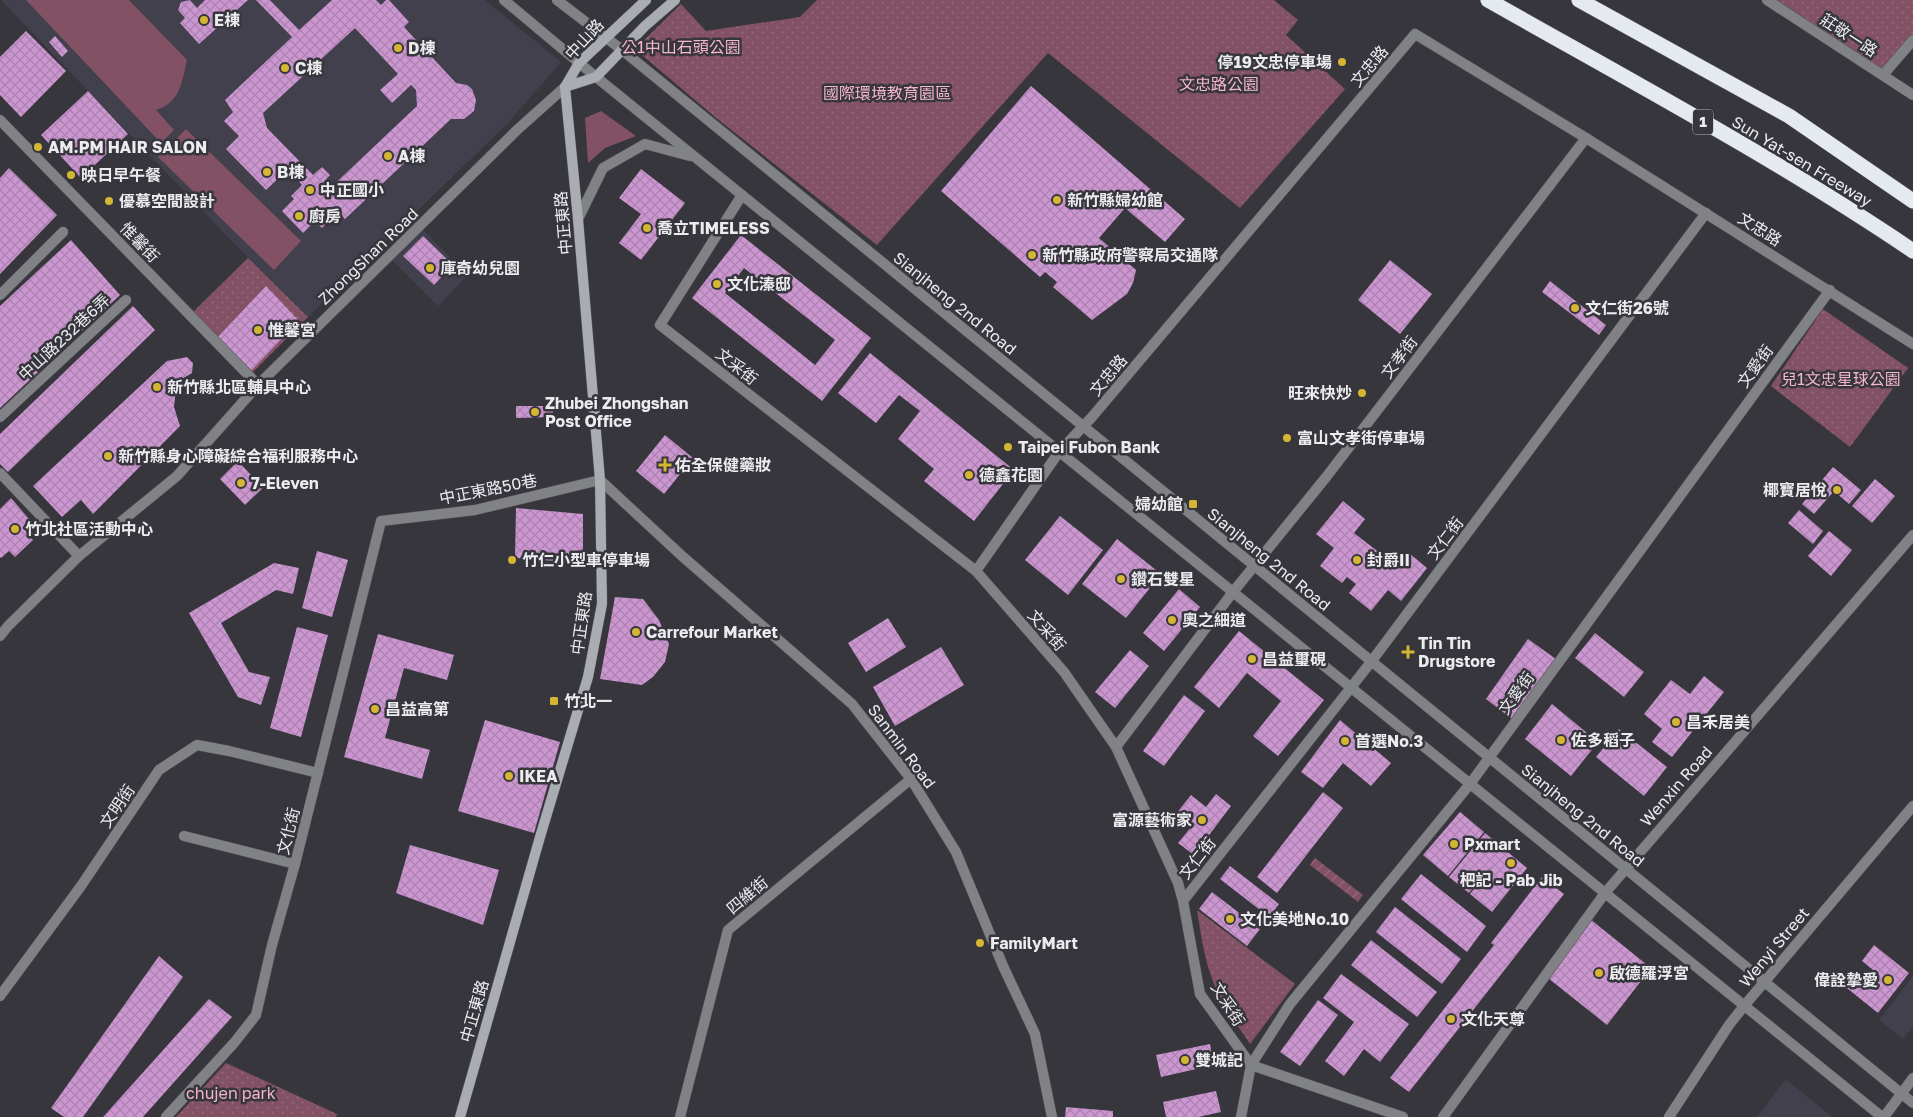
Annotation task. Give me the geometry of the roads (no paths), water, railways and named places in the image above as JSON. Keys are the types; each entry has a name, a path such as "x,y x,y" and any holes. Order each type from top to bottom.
{"highway":[{"name":"Sun Yat-sen Freeway","path":"1488,0 1734,139 1913,251"},
{"name":"Sun Yat-sen Freeway","path":"1579,0 1789,116 1913,201"}],"main road":[{"name":"中山路","path":"565,87 579,63 646,0"},
{"name":"中山路","path":"565,87 596,77 645,26 675,0"},
{"name":"中正東路","path":"460,1117 588,677 602,604 600,480 565,87"}],"street":[{"path":"504,0 697,159 1883,1117 1913,1078"},
{"name":"Sianjheng 2nd Road","path":"556,0 622,50 1913,1103"},
{"name":"莊敬一路","path":"1768,0 1913,95"},
{"name":"文忠路","path":"976,571 1059,452 1083,427 1415,34 1586,138 1913,344"},
{"path":"1883,74 1913,40"},
{"name":"ZhongShan Road","path":"0,636 79,556 177,476 258,385 510,137 565,87"},
{"name":"惟馨街","path":"0,120 258,385"},
{"name":"文孝街","path":"1116,747 1233,592 1327,476 1586,138"},
{"path":"578,219 604,168 645,144 697,159"},
{"name":"文采街","path":"742,195 660,325 976,571 1064,672 1116,747 1178,883 1200,994 1251,1065"},
{"name":"文仁街","path":"1183,901 1371,662 1706,213"},
{"path":"0,295 63,232"},
{"name":"文愛街","path":"1241,1117 1251,1065 1290,1004 1470,784 1830,290"},
{"name":"中山路232巷6弄","path":"0,417 126,300"},
{"path":"0,473 79,556"},
{"name":"中正東路50巷","path":"381,521 475,510 600,480"},
{"name":"Sanmin Road","path":"600,480 682,556 852,704 911,779 956,852 1003,966 1035,1034 1052,1117"},
{"name":"文化街","path":"166,1117 234,1043 256,1015 272,944 295,864 381,521"},
{"name":"Wenxin Road","path":"1443,1117 1604,893 1913,535"},
{"name":"文明街","path":"0,996 81,886 159,770 197,745 318,773"},
{"name":"四維街","path":"680,1117 728,930 911,779"},
{"name":"Wenyi Street","path":"1669,1117 1729,1025 1913,806"},
{"path":"184,836 295,864"},
{"path":"1251,1065 1403,1117"}],"place":[{"name":"E棟","path":"204,20"},
{"name":"D棟","path":"398,48"},
{"name":"停19文忠停車場","path":"1342,62"},
{"name":"C棟","path":"285,68"},
{"name":"AM.PM HAIR SALON","path":"38,147"},
{"name":"A棟","path":"388,156"},
{"name":"B棟","path":"267,172"},
{"name":"映日早午餐","path":"71,175"},
{"name":"中正國小","path":"310,190"},
{"name":"新竹縣婦幼館","path":"1057,200"},
{"name":"優慕空間設計","path":"109,201"},
{"name":"廚房","path":"299,216"},
{"name":"喬立TIMELESS","path":"647,228"},
{"name":"新竹縣政府警察局交通隊","path":"1032,255"},
{"name":"庫奇幼兒園","path":"430,268"},
{"name":"文化溱邸","path":"717,284"},
{"name":"文仁街26號","path":"1575,308"},
{"name":"惟馨宮","path":"258,330"},
{"name":"新竹縣北區輔具中心","path":"157,387"},
{"name":"旺來快炒","path":"1362,393"},
{"name":"Zhubei Zhongshan Post Office","path":"535,412"},
{"name":"富山文孝街停車場","path":"1287,438"},
{"name":"Taipei Fubon Bank","path":"1008,447"},
{"name":"新竹縣身心障礙綜合福利服務中心","path":"108,456"},
{"name":"佑全保健藥妝","path":"665,465"},
{"name":"德鑫花園","path":"969,475"},
{"name":"7-Eleven","path":"241,483"},
{"name":"椰寶居悅","path":"1837,490"},
{"name":"婦幼館","path":"1193,504"},
{"name":"竹北社區活動中心","path":"15,529"},
{"name":"竹仁小型車停車場","path":"512,560"},
{"name":"封爵II","path":"1357,560"},
{"name":"鑽石雙星","path":"1121,579"},
{"name":"奧之細道","path":"1172,620"},
{"name":"Carrefour Market","path":"636,632"},
{"name":"Tin Tin Drugstore","path":"1408,652"},
{"name":"昌益璽硯","path":"1252,659"},
{"name":"竹北一","path":"554,701"},
{"name":"昌益高第","path":"375,709"},
{"name":"昌禾居美","path":"1676,722"},
{"name":"佐多稻子","path":"1561,740"},
{"name":"首選No.3","path":"1345,741"},
{"name":"IKEA","path":"509,776"},
{"name":"富源藝術家","path":"1202,820"},
{"name":"Pxmart","path":"1454,844"},
{"name":"杷記 - Pab Jib","path":"1511,863"},
{"name":"文化美地No.10","path":"1230,919"},
{"name":"FamilyMart","path":"980,943"},
{"name":"啟德羅浮宮","path":"1599,973"},
{"name":"偉詮摯愛","path":"1888,980"},
{"name":"文化天尊","path":"1451,1019"},
{"name":"雙城記","path":"1185,1060"}],"park label":[{"name":"公1中山石頭公園","path":"681,47"},
{"name":"文忠路公園","path":"1219,84"},
{"name":"國際環境教育園區","path":"887,93"},
{"name":"兒1文忠星球公園","path":"1841,379"},
{"name":"chujen park","path":"231,1093"}]}
